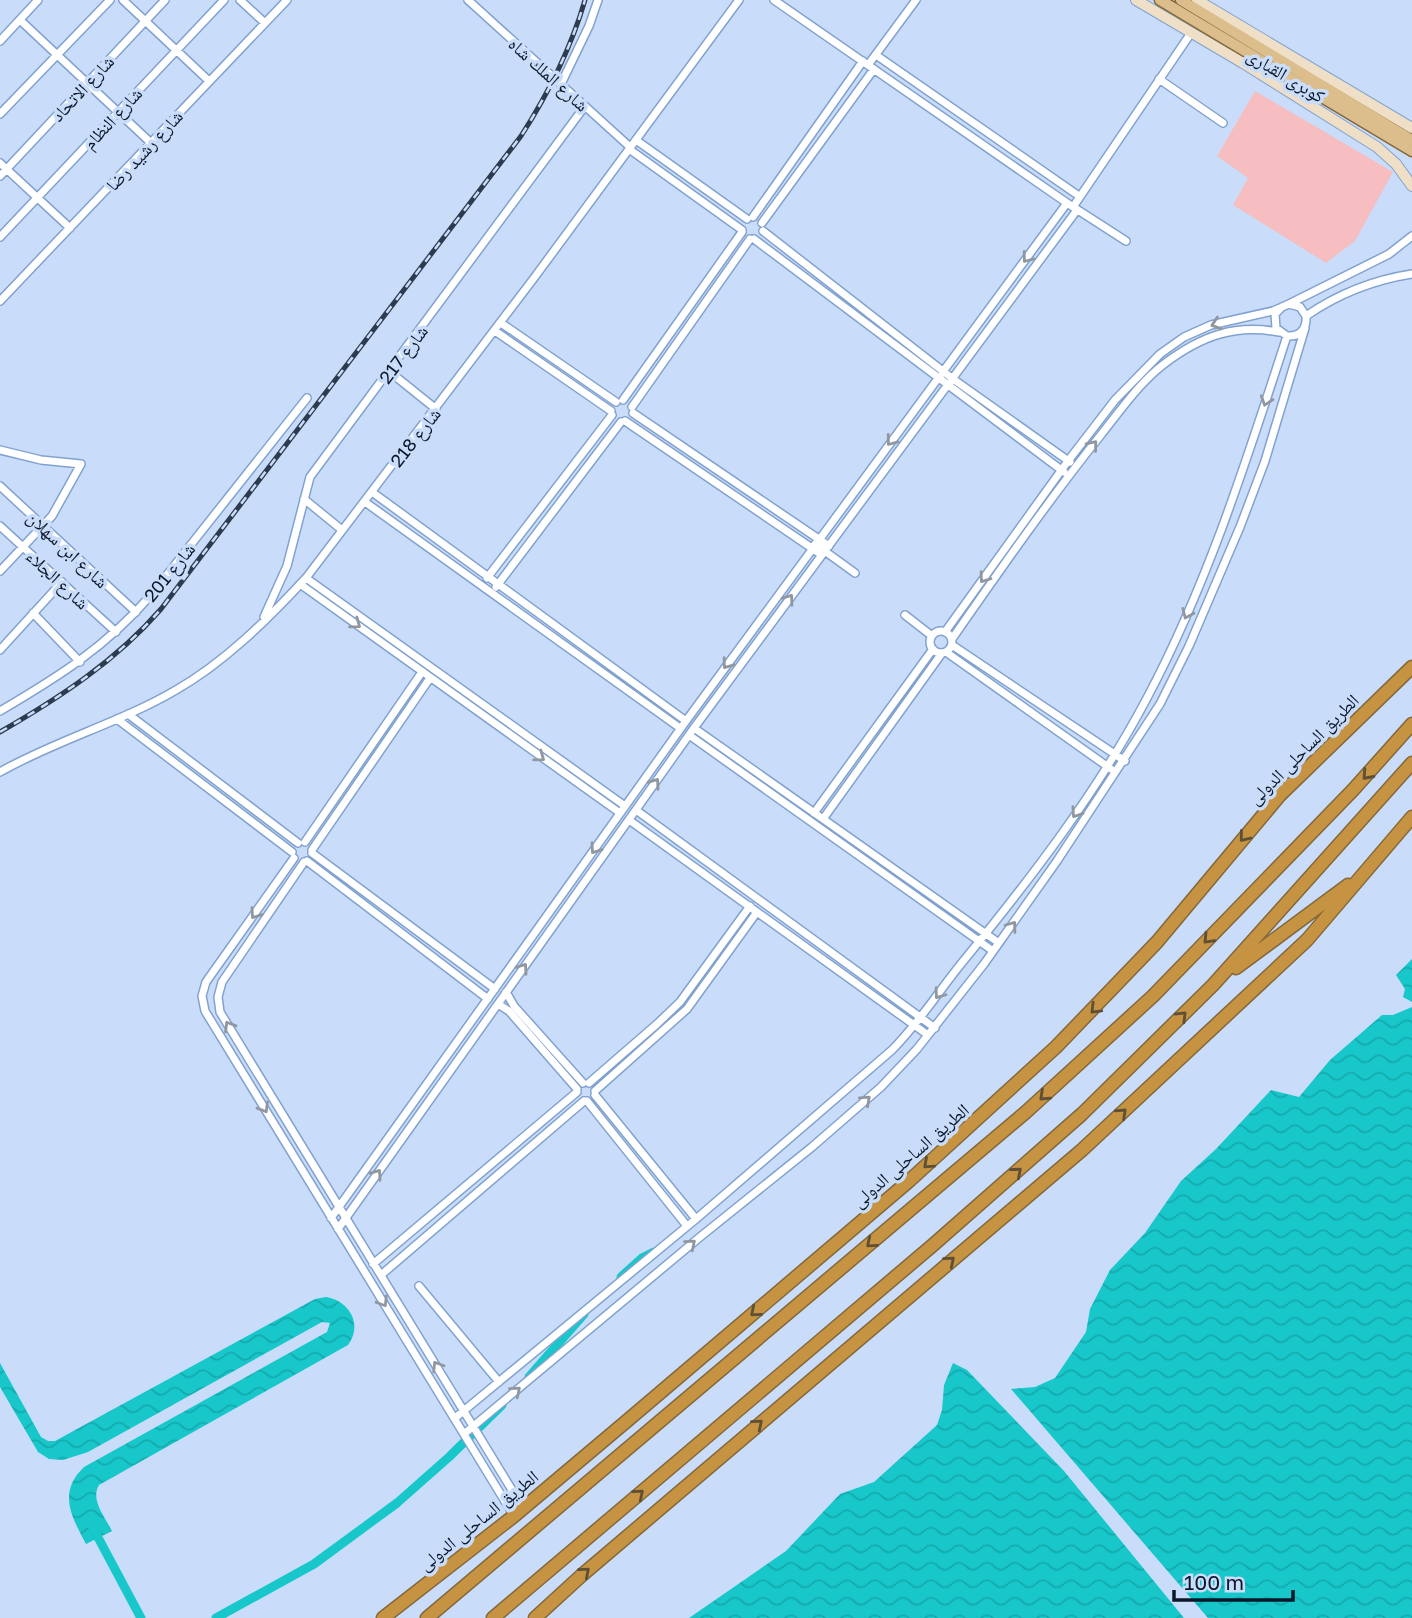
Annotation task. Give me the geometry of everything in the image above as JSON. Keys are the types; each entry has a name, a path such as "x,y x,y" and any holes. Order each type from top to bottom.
{"highway":[{"name":"الطريق الساحلى الدولى","path":"383,1618 519,1512 909,1181 1056,1047 1157,942 1280,795 1412,667"},
{"path":"427,1618 1026,1112 1153,996 1353,790 1412,724"},
{"path":"493,1618 933,1245 1082,1114 1213,985 1412,763"},
{"path":"534,1618 1082,1150 1307,940 1412,817"},
{"path":"1213,985 1360,876"}],"main road":[{"name":"كوبرى القبارى","path":"1160,0 1412,151"},
{"name":"كوبرى القبارى","path":"1181,0 1412,140"}],"street":[{"path":"2,35 38,0"},
{"path":"0,114 110,0"},
{"path":"123,0 208,81"},
{"name":"شارع الاتحاد","path":"0,176 165,0"},
{"name":"شارع النظام","path":"0,237 224,0"},
{"path":"240,0 265,23"},
{"name":"شارع رشيد رضا","path":"0,301 288,0"},
{"name":"شارع الملك شاه","path":"468,0 632,146"},
{"path":"561,84 576,56 598,0"},
{"name":"شارع 218","path":"0,772 177,690 197,677 263,621 303,581 495,331 739,0"},
{"path":"774,0 1072,207 1126,241"},
{"path":"482,586 611,413 742,231 743,224 916,0"},
{"path":"1136,0 1377,147 1396,164 1412,186"},
{"path":"1197,0 1412,128"},
{"path":"20,19 151,143"},
{"path":"338,1229 692,731 950,383 1191,33"},
{"path":"876,55 1079,196"},
{"path":"492,593 632,410 752,239 759,237 868,65"},
{"path":"1159,79 1223,123"},
{"name":"شارع 217","path":"263,621 282,579 310,477 585,106"},
{"path":"632,146 763,227 943,371 950,383 1065,473"},
{"path":"632,146 937,379 950,383 1075,466"},
{"path":"0,163 70,228"},
{"path":"331,1218 815,543 943,371 1072,207"},
{"path":"822,819 952,642 1065,473 1068,461 1115,400 1168,347 1211,325 1285,306 1389,254 1412,236"},
{"path":"1306,316 1330,300 1357,288 1412,274"},
{"path":"464,1434 700,1237 813,1147 894,1075 935,1028 999,943 1125,761 1160,704 1189,646 1231,550 1265,461 1304,328 1306,316 1300,307 1285,306"},
{"path":"455,1418 696,1219 886,1055 915,1026 1067,826 1115,755 1147,697 1192,603 1226,521 1248,456 1283,334 1274,319 1285,306"},
{"path":"501,323 619,401 628,402 632,410 855,573"},
{"path":"945,632 1065,473 1075,466 1146,380 1171,359 1227,331 1251,328 1299,334 1304,328"},
{"path":"495,331 623,422 815,543"},
{"path":"390,372 436,409"},
{"name":"شارع 201","path":"0,711 80,662 136,612 307,398"},
{"path":"0,450 41,460 81,464 58,507 0,571"},
{"path":"1248,456 1265,461"},
{"name":"شارع ابن سهلان","path":"0,486 136,612"},
{"path":"372,492 685,721"},
{"path":"304,499 342,530"},
{"path":"365,502 680,728"},
{"name":"شارع الجلاء","path":"0,526 116,632"},
{"path":"303,581 625,806"},
{"path":"0,650 62,582"},
{"path":"33,613 80,662"},
{"path":"905,615 932,636"},
{"path":"539,627 546,619"},
{"path":"945,632 952,642 1125,761"},
{"path":"933,649 930,641 932,636 945,632"},
{"path":"397,648 430,678 620,813"},
{"path":"933,649 944,652 1117,773"},
{"path":"814,813 933,649"},
{"path":"422,672 206,982 203,1003 205,1011 464,1434 519,1512"},
{"path":"430,678 222,982 218,1004 220,1012 464,1411 519,1512"},
{"path":"482,715 487,708"},
{"path":"128,714 495,989"},
{"path":"117,719 293,855 488,999"},
{"path":"692,731 999,943"},
{"path":"692,731 993,951"},
{"path":"636,810 935,1028"},
{"path":"629,820 928,1035"},
{"path":"373,1264 657,1024 680,1002 750,906"},
{"path":"380,1275 595,1093 687,1009 757,912"},
{"path":"506,992 514,1006 581,1087 585,1101 687,1226"},
{"path":"498,1004 509,1011 581,1087 595,1093 696,1219"},
{"path":"468,1026 476,1035"},
{"path":"419,1286 499,1382"}],"shaded area":[{"path":"1255,91 1393,172 1355,241 1326,263 1233,205 1248,178 1217,156"}],"water":[{"path":"1412,959 1412,1002 1403,997 1405,989 1396,975"},
{"path":"1412,1007 1412,1618 1208,1618 1011,1389 1035,1387 1055,1378 1086,1332 1090,1309 1110,1270 1145,1233 1181,1181 1216,1149 1271,1090 1299,1097 1330,1060 1382,1015 1393,1015"},
{"path":"326,1297 342,1303 352,1315 354,1330 348,1345 99,1485 97,1502 112,1531 86,1544 72,1515 69,1496 71,1486 84,1467 327,1332 330,1323 322,1322 88,1452 63,1460 49,1459 38,1452 0,1387 0,1363 41,1437 55,1441 315,1299"},
{"path":"953,1363 967,1370 1064,1471 1184,1618 689,1618 786,1551 840,1494 874,1482 937,1425 942,1410 944,1385"}],"waterway":[{"path":"621,1277 642,1258 654,1252"},
{"path":"529,1377 584,1314"},
{"path":"216,1618 314,1564 397,1503 502,1405"},
{"path":"93,1528 141,1618"}],"railway":[{"path":"0,732 44,706 106,662 161,609 521,136 558,70 585,0"}]}
